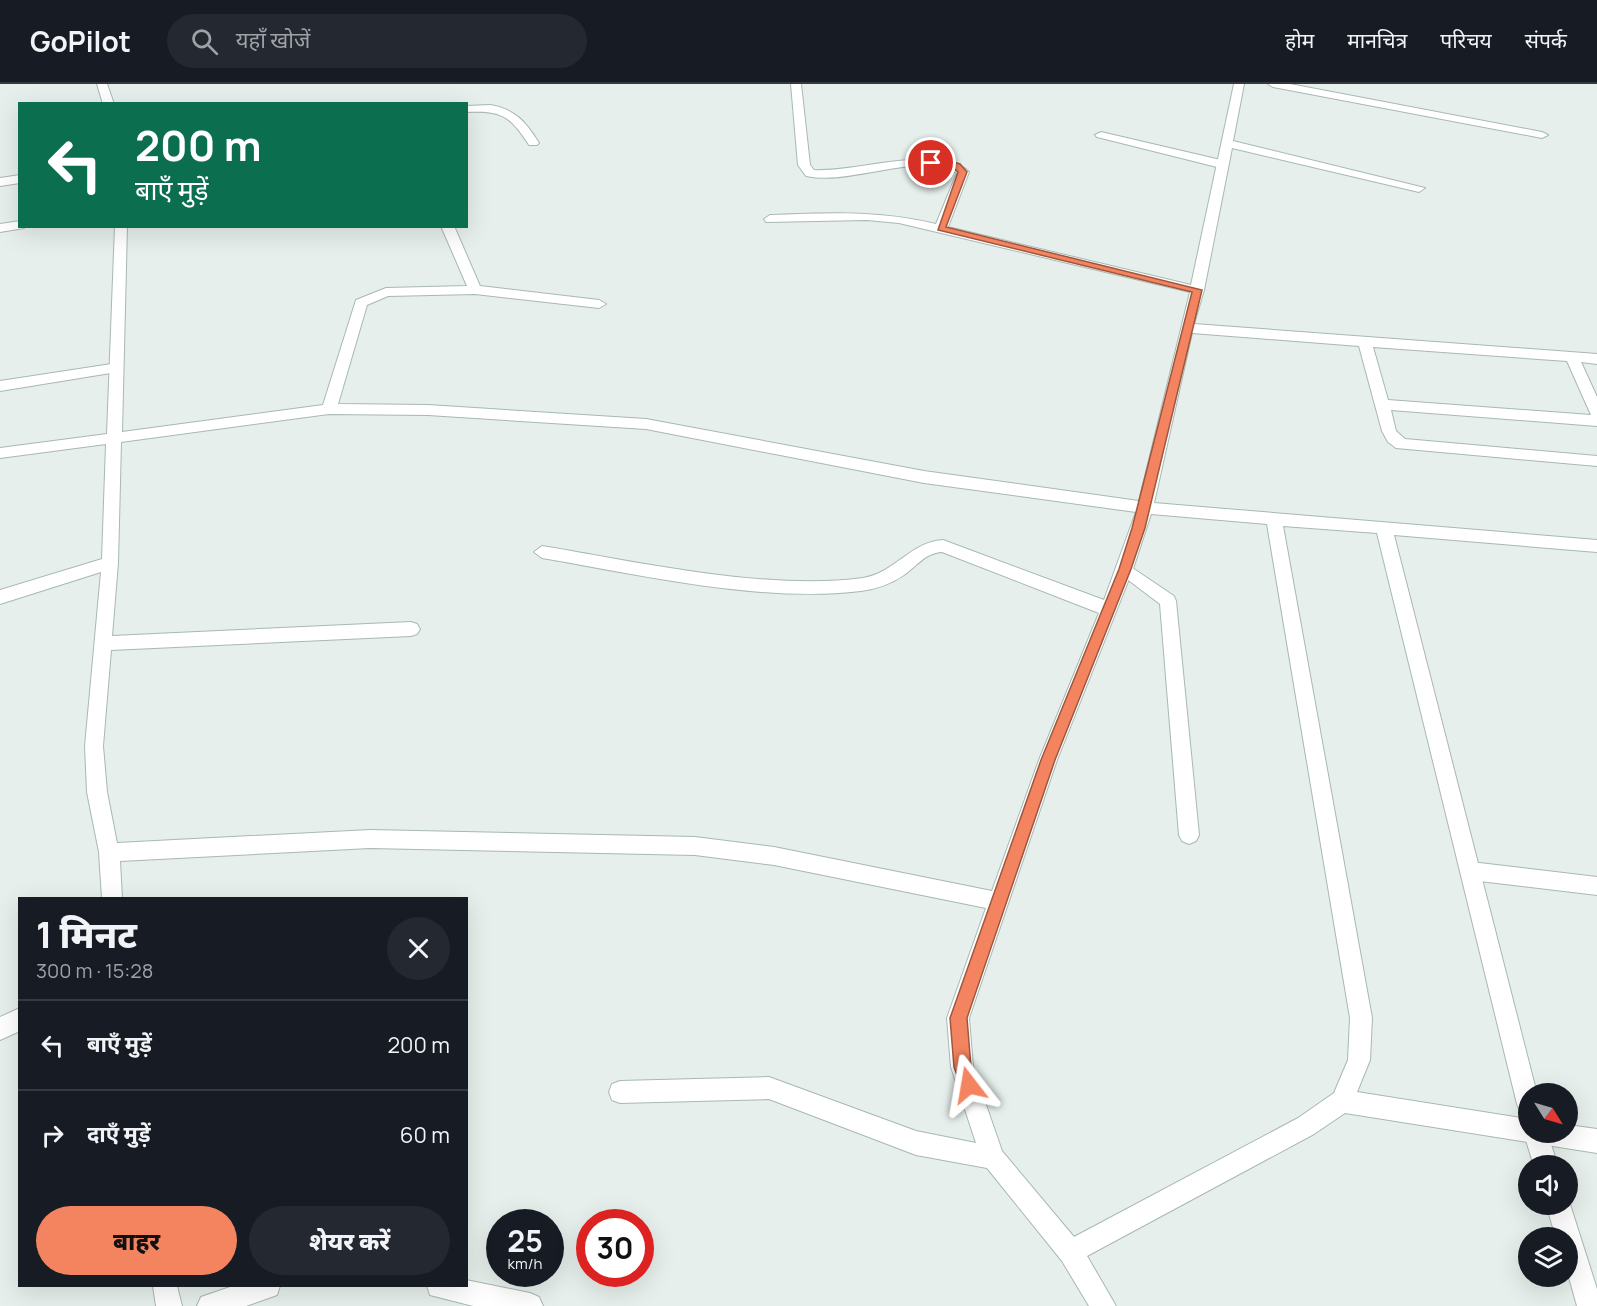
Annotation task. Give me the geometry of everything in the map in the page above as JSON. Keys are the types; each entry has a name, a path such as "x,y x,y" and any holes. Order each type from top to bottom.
{"street":[{"path":"102,84 108,102"},
{"path":"796,84 804,165 810,173 829,175 931,163 956,166 963,172 941,228"},
{"path":"1103,1306 1071,1252 993,1158 963,1067 958,1018 1048,760 1125,569 1145,508 1186,328 1197,290 1239,84"},
{"path":"1273,84 1542,135"},
{"path":"468,109 502,111 520,119 533,143"},
{"path":"1101,135 1221,164"},
{"path":"1226,143 1419,188"},
{"path":"0,182 18,179"},
{"path":"770,219 882,216 941,228 1197,290"},
{"path":"0,228 18,225"},
{"path":"112,897 109,852 97,792 94,746 110,563 116,437 121,228"},
{"path":"448,228 475,290"},
{"path":"329,409 361,303 386,292 475,290 599,304"},
{"path":"1186,328 1597,359"},
{"path":"1365,341 1393,438 1410,446 1597,461"},
{"path":"1572,357 1597,413"},
{"path":"0,386 118,368"},
{"path":"1382,404 1597,421"},
{"path":"0,453 329,409 428,410 646,424 924,477 1145,508 1274,517 1597,546"},
{"path":"1071,1252 1306,1126 1342,1101 1359,1060 1361,1018 1274,517"},
{"path":"1384,528 1523,1083"},
{"path":"542,552 712,580 857,585 891,576 931,545 943,546 1108,609"},
{"path":"0,597 110,563"},
{"path":"1125,569 1168,601 1190,835"},
{"path":"103,643 411,629"},
{"path":"109,852 369,839 695,846 774,856 997,901"},
{"path":"1471,871 1597,886"},
{"path":"0,1029 18,1020"},
{"path":"620,1092 769,1088 916,1143 993,1158"},
{"path":"1342,1101 1518,1130"},
{"path":"1578,1139 1597,1141"},
{"path":"1561,1215 1590,1306"},
{"path":"165,1287 169,1306"},
{"path":"210,1306 265,1287"},
{"path":"444,1287 530,1306"}],"route":[{"path":"931,163 946,163 956,166 963,172 941,228 1197,290 1186,328 1145,508 1125,569 1048,760 958,1018 963,1067 969,1085"}]}
